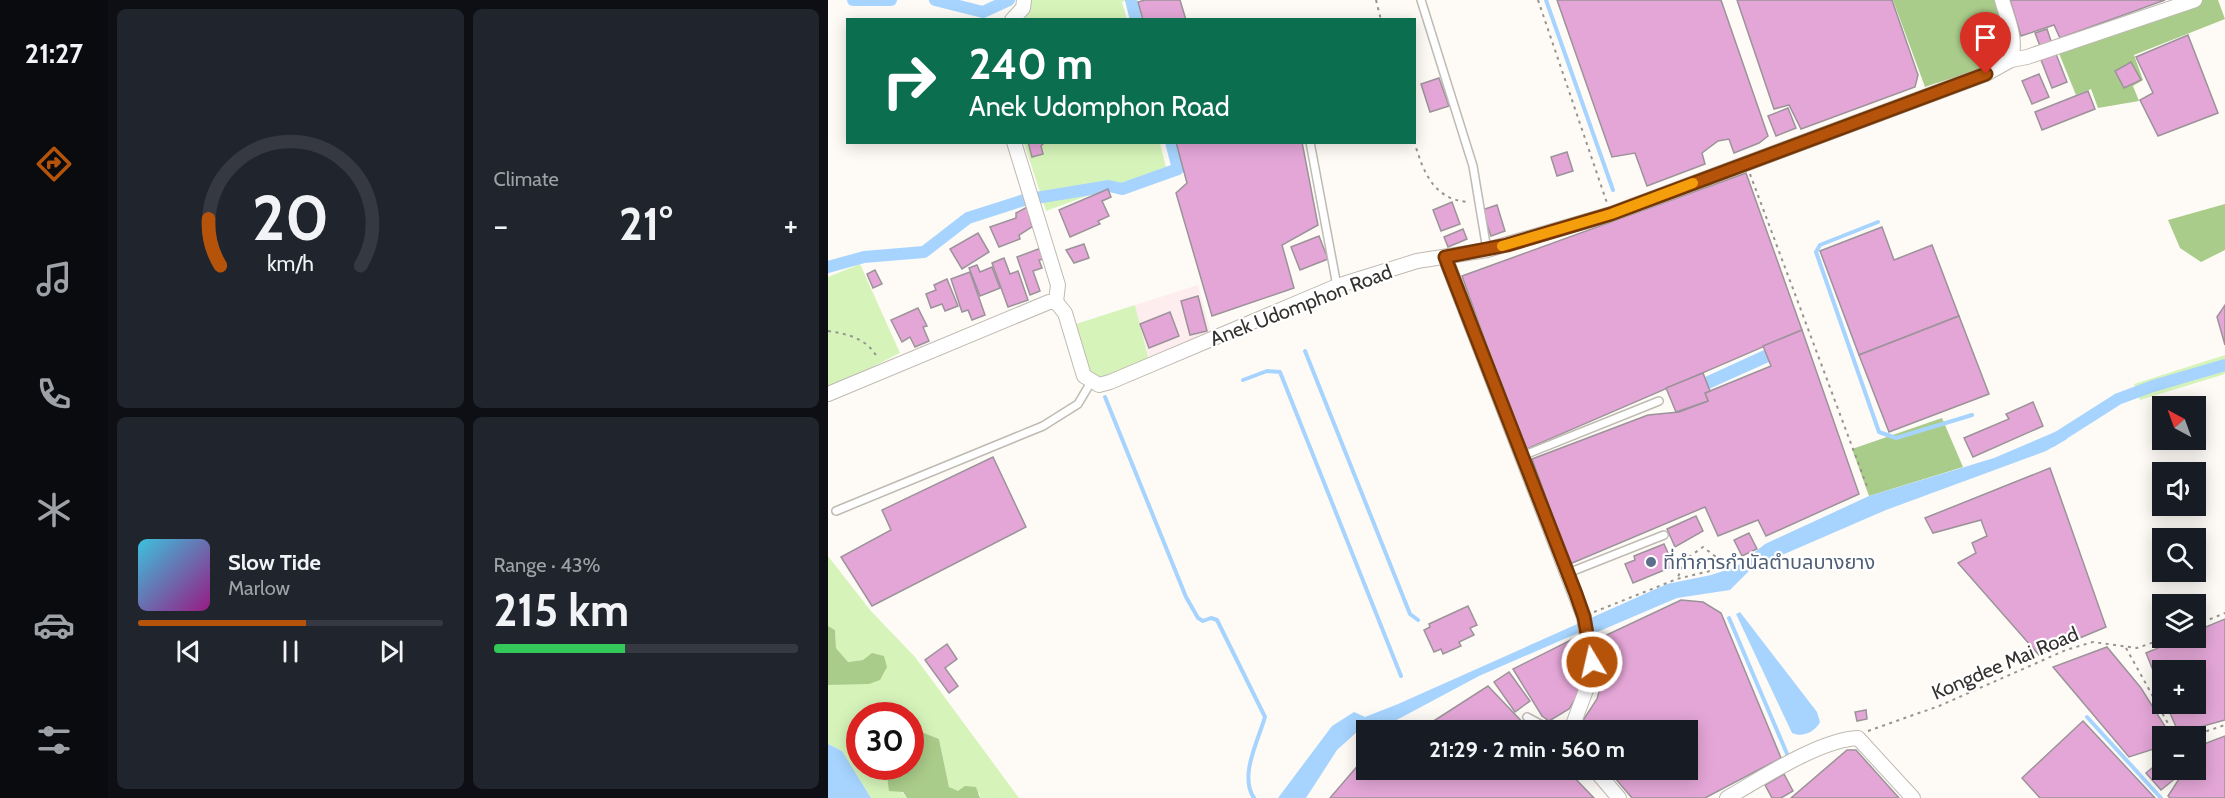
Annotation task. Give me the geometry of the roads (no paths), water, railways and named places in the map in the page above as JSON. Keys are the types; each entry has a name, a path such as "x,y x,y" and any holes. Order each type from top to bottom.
{"street":[{"path":"1014,18 1023,8 1024,0"},
{"path":"2002,0 2013,36 2011,60"},
{"name":"Anek Udomphon Road","path":"1091,382 1099,385 1110,382 1337,286 1417,261 1487,250 1611,214 1986,74 2011,60 2027,57 2195,0"},
{"path":"1015,144 1058,285 1056,302 1065,313 1080,367 1084,376 1091,382"},
{"path":"1445,257 1583,616 1588,636 1592,674 1574,720"},
{"path":"828,394 1037,305 1056,302"},
{"path":"1727,798 1772,772 1842,739 1858,738 1914,798"},
{"path":"1604,780 1619,798"}],"lane":[{"path":"1422,0 1473,166 1487,250"},
{"path":"1310,144 1337,286"},
{"path":"836,511 1043,426 1078,404 1091,382"},
{"path":"1522,456 1659,401"},
{"path":"1568,573 1664,535"},
{"path":"1527,717 1533,720"}],"water":[{"path":"1764,350 1769,362 1709,389 1705,377"},
{"path":"2062,429 2067,439 2046,451 1886,510 1752,568 1730,590 1677,598 1595,633 1578,633 1479,676 1397,720 1356,720 1356,733 1337,750 1306,798 1278,798 1332,726 1354,712 1365,717 1398,704 1667,584 1736,567 1765,544 1869,496 1994,458"},
{"path":"1740,612 1817,712 1820,722 1812,731 1800,735 1792,733 1736,614"},
{"path":"828,744 842,751 846,757 846,780 860,780 871,798 828,798"}],"waterway":[{"path":"853,0 891,0"},
{"path":"935,0 983,12 1009,0"},
{"path":"1131,0 1136,18"},
{"path":"1546,0 1613,190"},
{"path":"828,267 864,257 924,252 968,218 1024,200 1109,186 1122,189 1178,169 1172,144"},
{"path":"1878,222 1820,245 1816,252 1879,432 1896,438 1972,415"},
{"path":"1305,351 1410,614 1418,620"},
{"path":"2052,441 2118,399 2225,365"},
{"path":"1243,380 1267,371 1280,372 1401,676"},
{"path":"1105,397 1186,597 1198,618 1203,621 1211,618 1217,620 1265,717 1249,769 1248,779 1254,798"},
{"path":"1729,618 1788,756"},
{"path":"2087,717 2161,798"}],"place":[{"name":"ที่ทำการกำนัลตำบลบางยาง","path":"1651,562"}]}
